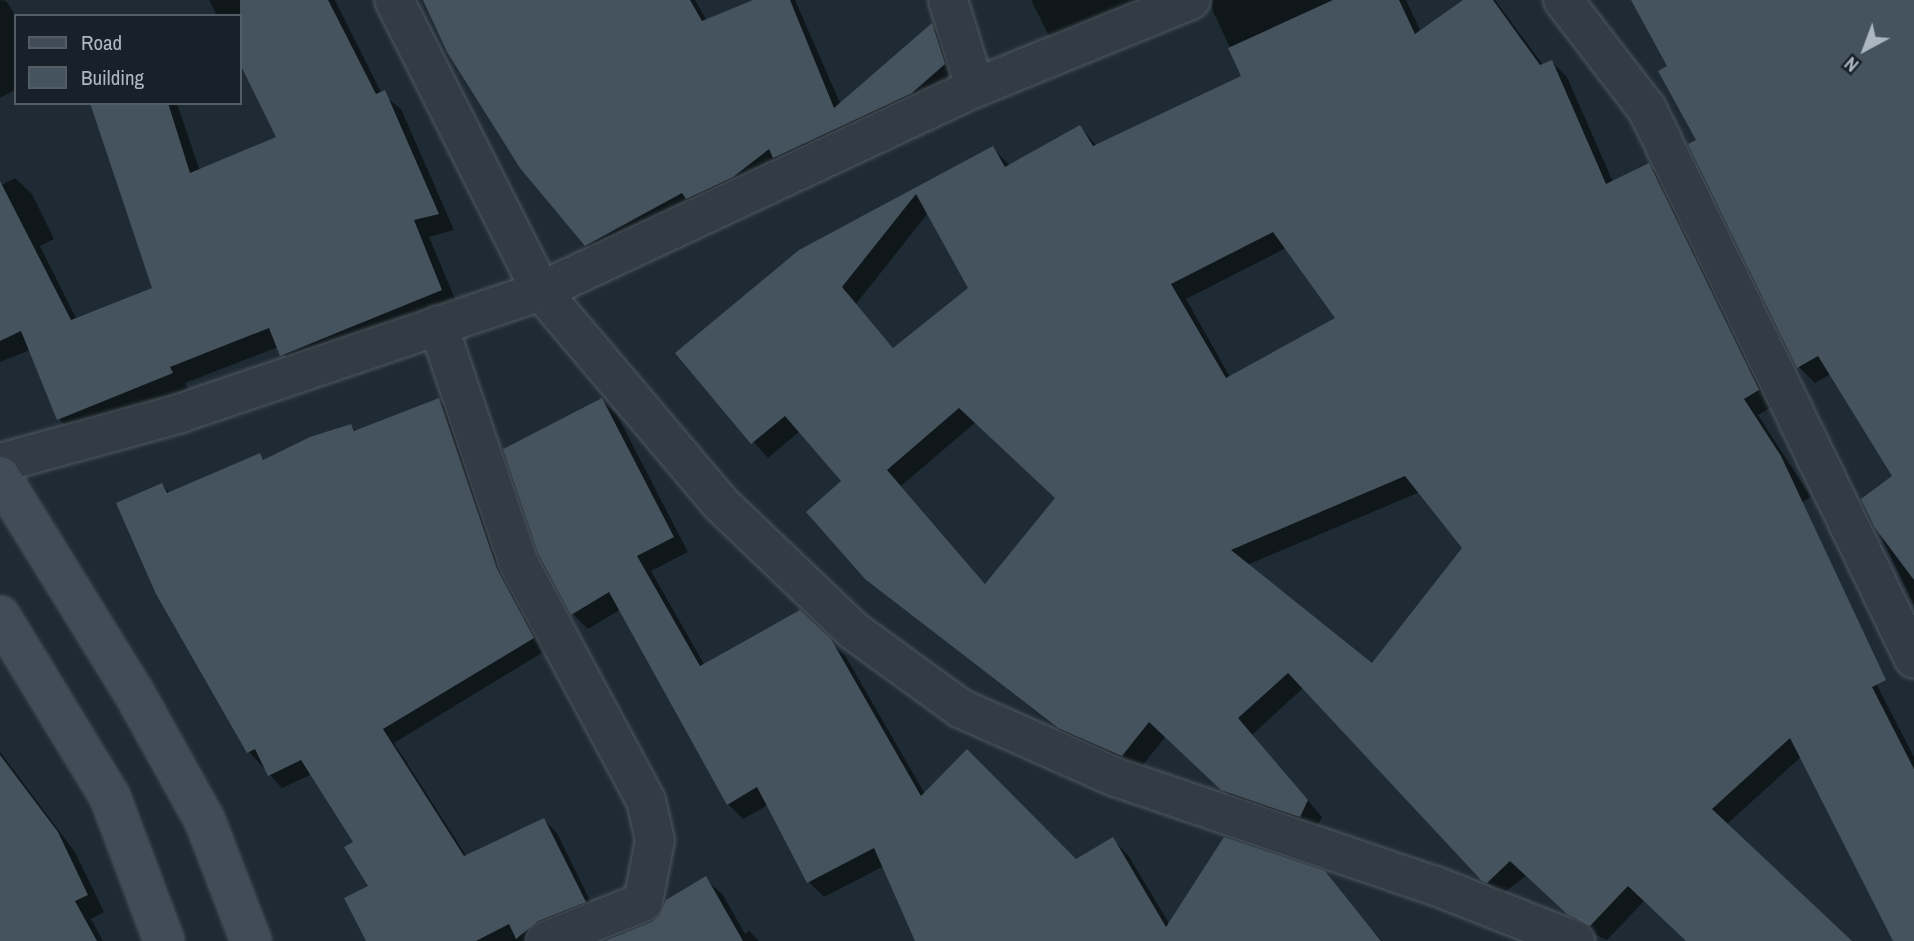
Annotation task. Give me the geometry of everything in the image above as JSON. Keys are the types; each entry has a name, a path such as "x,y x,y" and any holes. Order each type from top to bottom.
{"main road":[{"path":"0,476 133,691 205,821 251,941"},
{"path":"0,616 110,797 164,941"}],"street":[{"path":"394,0 541,291 720,503 854,631 960,708 1115,777 1433,885 1575,941"},
{"path":"948,0 975,88"},
{"path":"0,463 181,413 541,291 975,88 1191,0"},
{"path":"1563,0 1647,109 1914,659"},
{"path":"438,325 518,562 646,801 655,840 643,902 545,941"}],"building":[{"path":"240,0 328,0 376,94 385,90 439,214 414,220 442,290 280,356 269,328 170,367 173,373 57,420 21,331 0,341 0,181 71,320 152,288 91,105 169,105 190,173 276,137 242,68"},
{"path":"423,0 690,0 702,21 753,0 790,0 834,108 932,23 945,64 912,93 773,158 769,149 733,177 686,199 682,193 585,246 520,168 447,52"},
{"path":"1333,0 1399,0 1415,34 1463,0 1493,0 1540,65 1552,60 1606,184 1649,163 1759,390 1744,399 1781,456 1886,680 1872,687 1914,769 1914,941 1893,941 1790,738 1712,809 1852,941 1686,941 1628,886 1590,926 1567,914 1510,861 1487,883 1482,881 1288,673 1238,718 1308,800 1300,817 1221,790 1149,722 1122,756 1058,728 865,579 806,512 841,481 785,416 751,444 675,353 799,250 993,146 1005,167 1080,125 1093,146 1241,76 1228,48","holes":["916,194 968,288 893,348 842,287","1273,232 1335,318 1226,378 1171,284","959,408 1055,498 985,584 887,470","1405,476 1462,548 1372,663 1231,550"]},
{"path":"1631,0 1914,0 1914,580 1875,528 1861,499 1892,476 1818,356 1797,368 1688,144 1696,140 1658,71 1667,66"},
{"path":"439,398 497,569 534,638 383,729 464,856 544,818 586,902 538,921 516,939 509,924 476,941 366,941 344,898 368,886 344,847 353,842 301,760 268,776 255,749 247,753 156,594 116,503 162,483 167,493 260,453 263,460 310,437 351,424 354,431"},
{"path":"602,398 674,537 637,556 700,666 800,610 831,639 921,796 967,749 1076,859 1113,837 1166,927 1224,837 1325,871 1381,941 915,941 874,848 807,883 757,787 727,805 609,592 571,615 538,553 503,449"},
{"path":"0,755 58,832 88,895 75,901 97,941 0,941"},
{"path":"706,876 743,941 605,941 652,922 660,915 666,900"}]}
